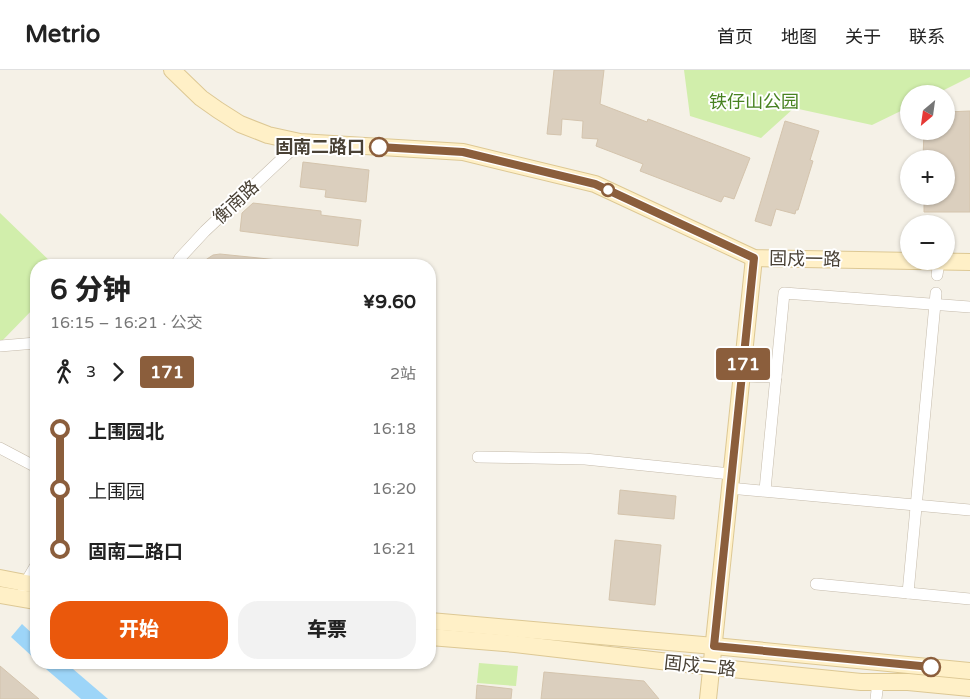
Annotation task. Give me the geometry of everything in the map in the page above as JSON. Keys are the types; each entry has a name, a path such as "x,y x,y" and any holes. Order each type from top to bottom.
{"street":[{"name":"固戍一路","path":"172,70 201,98 240,124 268,135 300,142 463,152 595,184 754,258 900,266"},
{"name":"衡南路","path":"179,259 205,231 300,142"},
{"path":"708,699 754,258"},
{"name":"固戍一路","path":"955,265 970,262"},
{"path":"765,490 784,293 935,299 970,307"},
{"path":"908,592 935,299"},
{"path":"0,346 30,344"},
{"path":"741,376 776,377"},
{"path":"0,448 30,464"},
{"path":"478,457 585,459 730,481 765,490 970,510"},
{"path":"0,578 30,584"},
{"path":"7,596 30,584"},
{"path":"816,584 970,598"},
{"path":"7,596 30,600"},
{"name":"固戍二路","path":"436,622 970,671"},
{"name":"固戍二路","path":"436,638 514,644 861,682 908,682 970,688"},
{"path":"876,699 878,682"}],"green space":[{"name":"铁仔山公园","path":"684,70 970,70 970,77 954,85 900,85 900,111 872,125 794,108 761,138 690,116"},
{"path":"0,213 48,259 30,259 30,312 0,343"},
{"path":"479,663 518,666 516,686 477,683"}],"water":[{"path":"22,624 30,631 30,654 11,637"},
{"path":"46,669 73,669 108,699 81,699"}],"building":[{"path":"554,70 604,70 600,104 647,122 648,119 750,158 734,199 724,196 721,202 640,171 643,164 596,146 598,139 582,138 583,121 562,119 561,135 547,134"},
{"path":"970,111 970,212 924,212 924,205 955,205 955,150 923,150 924,140 955,140 955,112"},
{"path":"785,121 819,131 810,160 813,161 798,210 796,210 795,214 776,209 771,226 755,221"},
{"path":"303,162 369,170 366,202 325,197 326,190 300,187"},
{"path":"253,203 321,211 321,215 361,220 358,246 240,231 242,213"},
{"path":"220,254 268,259 207,259 213,255"},
{"path":"620,490 676,496 674,519 618,514"},
{"path":"615,540 661,545 655,605 609,600"},
{"path":"0,666 39,699 0,699"},
{"path":"544,672 644,681 659,699 541,699"},
{"path":"477,685 512,689 511,699 476,699"}],"bus line":[{"name":"171","path":"379,147 463,152 595,184 754,258 714,646 931,667"}],"place":[{"name":"固南二路口","path":"379,147"}]}
